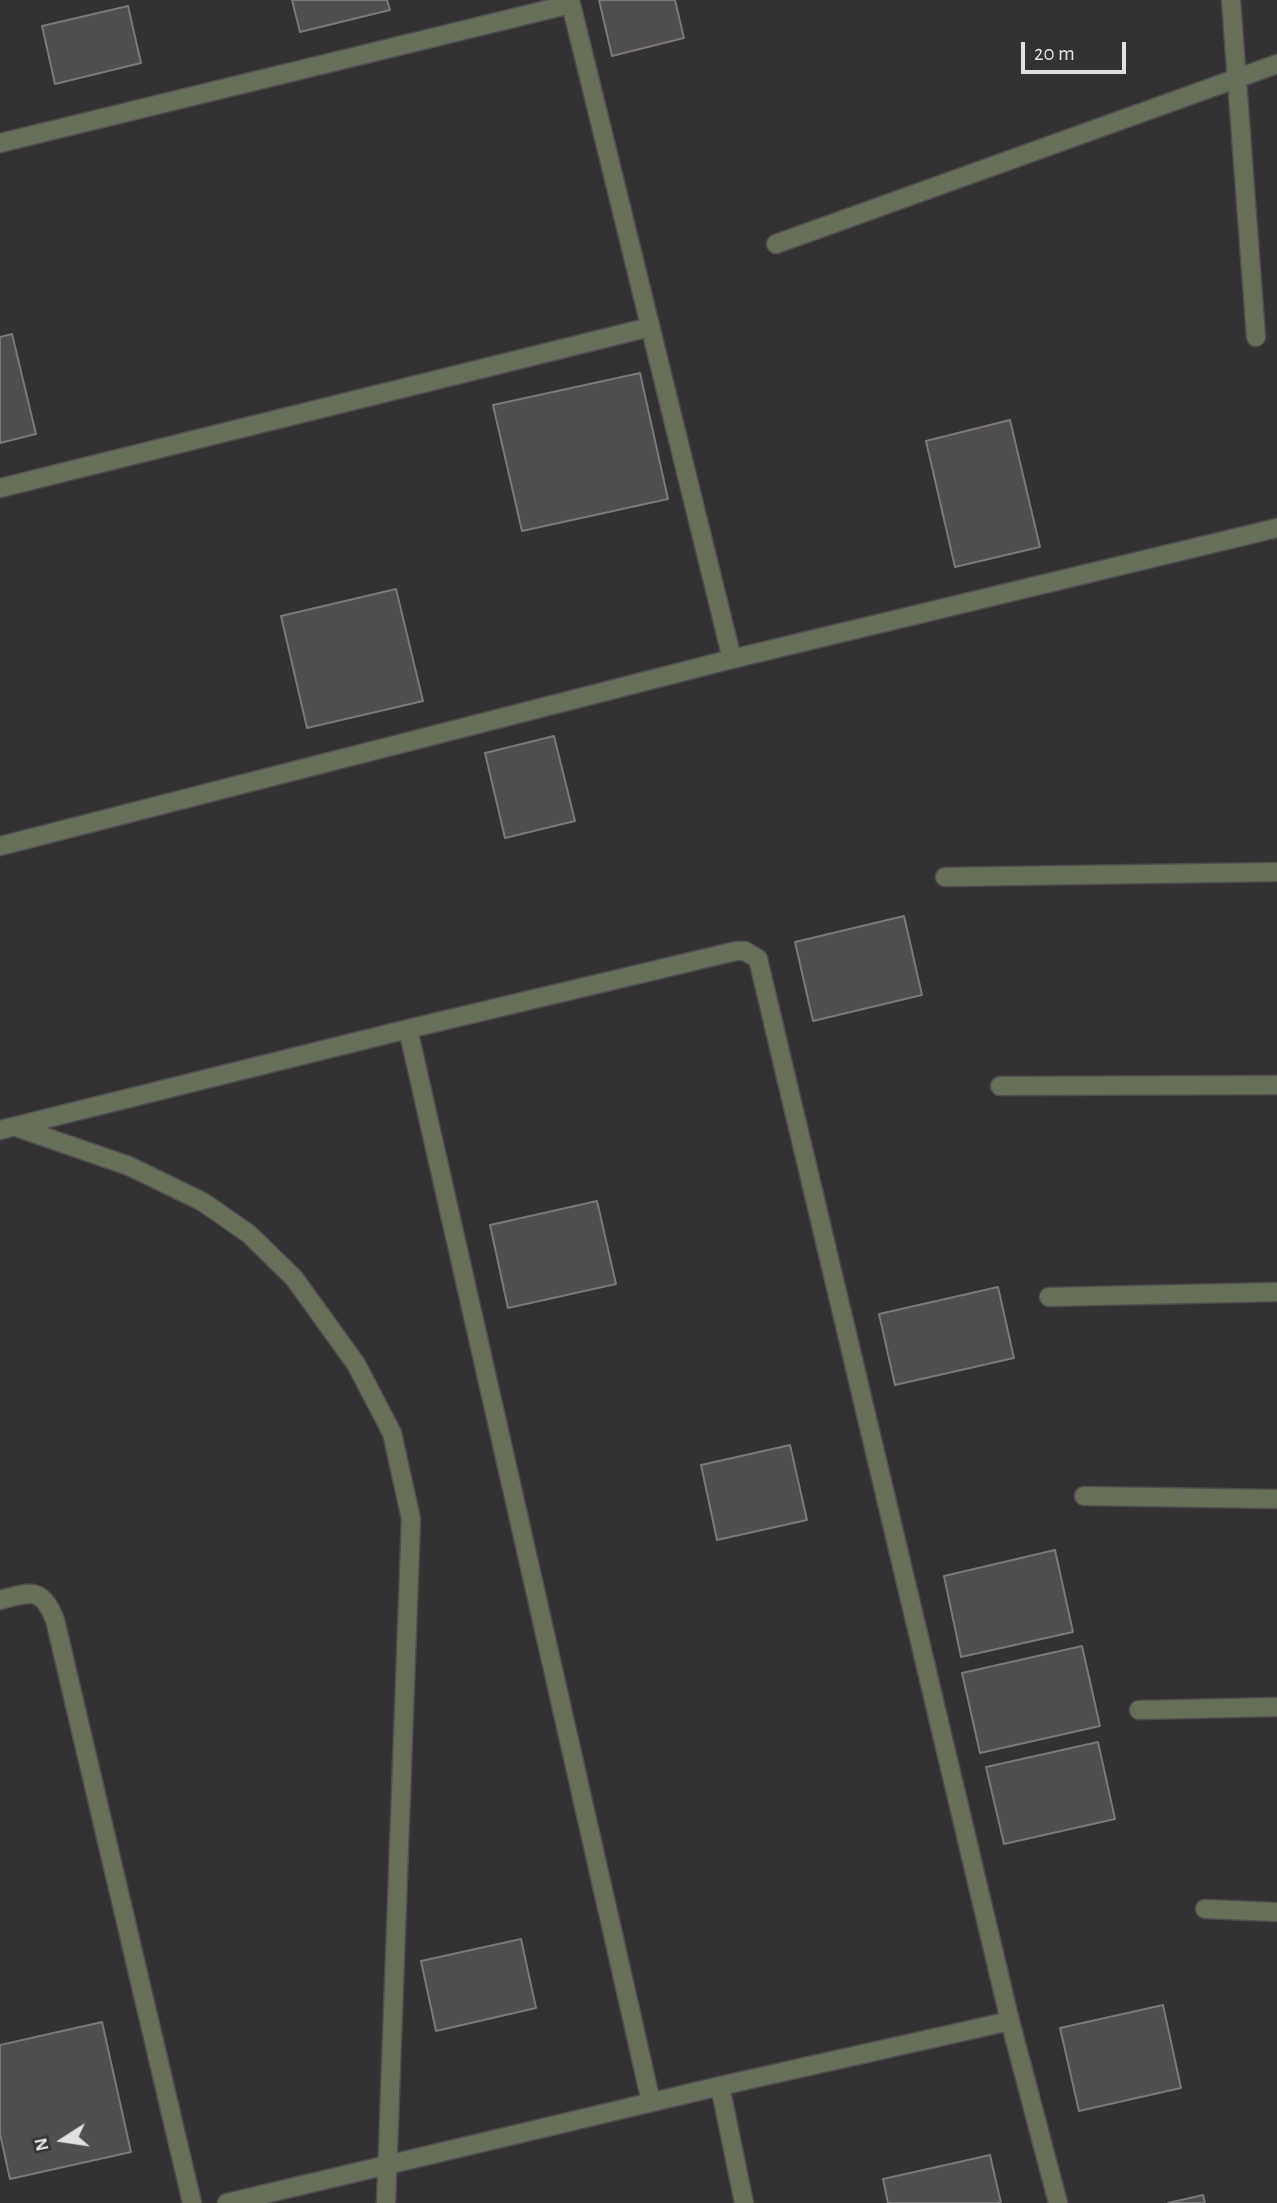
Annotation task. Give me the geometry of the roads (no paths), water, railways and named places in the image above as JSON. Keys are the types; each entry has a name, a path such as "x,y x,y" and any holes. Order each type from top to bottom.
{"street":[{"path":"1231,0 1256,337"},
{"path":"0,143 571,2 732,659"},
{"path":"776,244 1277,64"},
{"path":"0,488 650,327"},
{"path":"0,846 732,659 1277,528"},
{"path":"945,877 1277,872"},
{"path":"7,1128 736,951 745,951 758,959 1010,2021 1058,2203"},
{"path":"408,1029 651,2102"},
{"path":"1000,1086 1277,1085"},
{"path":"7,1128 129,1166 204,1202 249,1234 294,1279 356,1364 392,1433 411,1519 387,2203"},
{"path":"1049,1297 1277,1292"},
{"path":"1084,1496 1277,1499"},
{"path":"0,1600 28,1593 39,1596 49,1604 55,1620 192,2203"},
{"path":"1139,1710 1277,1707"},
{"path":"1205,1909 1277,1912"},
{"path":"227,2203 651,2102 1010,2021"},
{"path":"720,2086 744,2203"}]}
